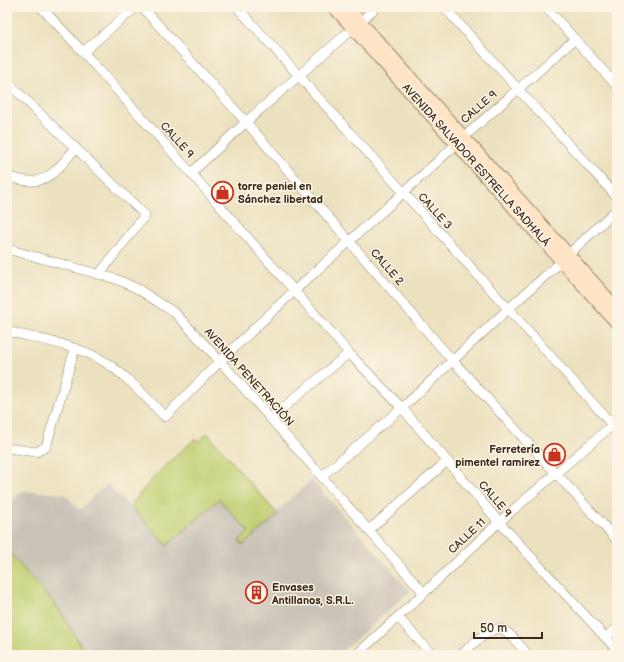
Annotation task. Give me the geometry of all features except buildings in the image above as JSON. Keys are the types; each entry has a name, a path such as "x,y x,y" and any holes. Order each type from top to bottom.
{"main road":[{"name":"AVENIDA SALVADOR ESTRELLA SADHALÁ","path":"334,7 357,25 566,258 617,309"},
{"name":"AVENIDA SALVADOR ESTRELLA SADHALÁ","path":"347,7 357,25"},
{"name":"AVENIDA SALVADOR ESTRELLA SADHALÁ","path":"566,258 617,323"}],"street":[{"name":"CALLE 9","path":"40,7 83,52 349,353 402,408 446,462 499,522 617,650"},
{"path":"83,52 136,7"},
{"name":"CALLE 2","path":"142,7 246,122 452,360 617,540"},
{"name":"CALLE 3","path":"237,7 403,193 616,426"},
{"path":"191,173 246,122 299,77 376,7"},
{"path":"444,7 617,196"},
{"path":"546,7 617,86"},
{"name":"CALLE 9","path":"75,348 98,358 118,371 165,416 220,361 294,291 574,39"},
{"path":"7,82 145,215 100,274"},
{"path":"7,176 28,181 44,179 51,174 76,148"},
{"path":"322,476 402,408 452,360 566,258 617,209"},
{"name":"AVENIDA PENETRACIÓN","path":"7,249 116,279 138,289 174,313 220,361 424,593"},
{"path":"7,331 75,348 46,447 36,452 7,448"},
{"path":"270,418 349,353"},
{"name":"CALLE 11","path":"356,655 499,522 556,473 616,426"},
{"path":"369,530 446,462"},
{"path":"398,617 432,655"},
{"path":"461,655 485,634 496,628 501,628 509,634 528,655"},
{"path":"606,638 617,628"}],"shaded area":[{"path":"207,433 276,512 312,480 410,591 338,655 74,655 82,647 7,550 7,505 23,491 65,494 79,510 107,484 130,507 150,481 167,464 195,439 198,442"}],"green space":[{"path":"207,433 278,515 243,545 239,541 249,532 219,499 167,546 130,507 144,488 169,463 195,439 198,442"},
{"path":"7,550 59,609 82,648 74,655 7,655"}],"place":[{"name":"torre peniel en Sánchez libertad","path":"222,192"},
{"name":"Ferretería pimentel ramirez","path":"555,455"},
{"name":"Envases Antillanos, S.R.L.","path":"256,593"}]}
